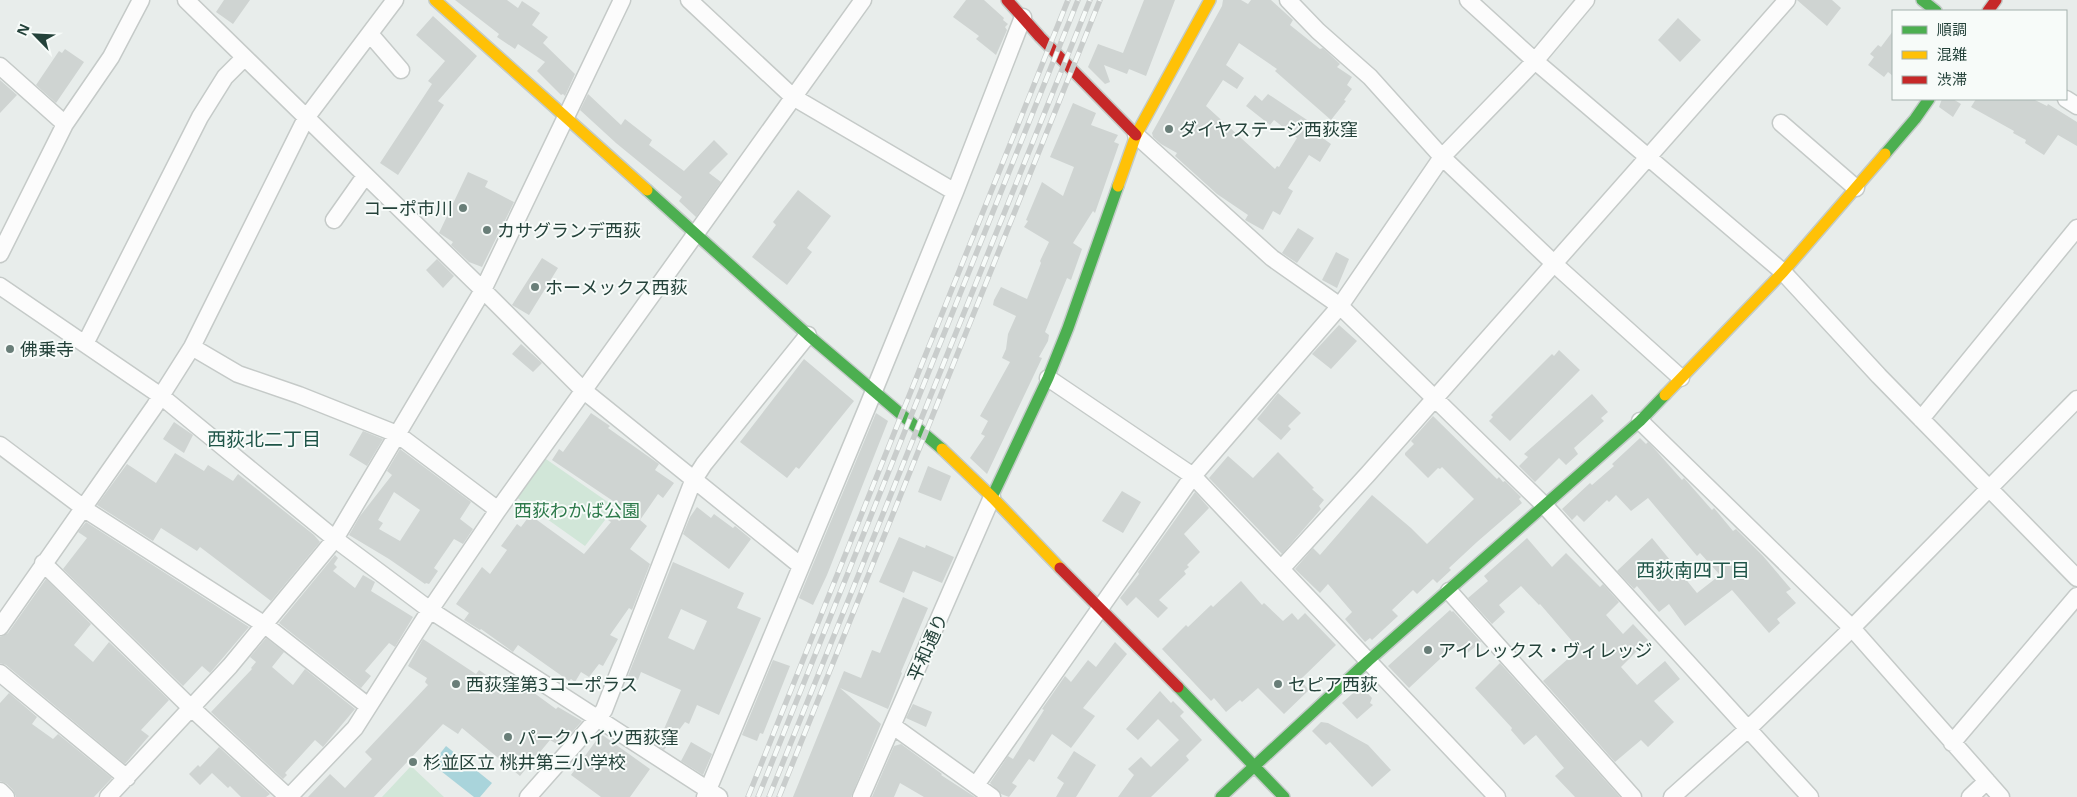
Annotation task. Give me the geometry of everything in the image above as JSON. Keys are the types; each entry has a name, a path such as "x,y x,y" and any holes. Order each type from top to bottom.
{"street":[{"path":"0,254 64,124 111,57 141,0"},
{"path":"186,0 583,390 693,481 801,566"},
{"path":"0,627 161,396 192,347 306,118 395,0"},
{"path":"435,0 808,335 942,449 992,497 1100,610 1198,706 1284,797"},
{"path":"108,797 230,666 335,539 483,290 622,0"},
{"path":"688,0 793,97 955,192"},
{"path":"43,563 192,708 288,797 355,728 430,610 498,510 863,0"},
{"path":"1007,0 1040,38 1136,135 1272,258 1340,306 1544,506 1810,797"},
{"path":"992,497 1048,378 1068,328 1136,135 1210,0"},
{"path":"1288,0 1318,31 1370,77 1442,157 1554,263 1681,378"},
{"path":"1468,0 1535,61 1782,272 1921,419 2077,578"},
{"path":"976,785 1193,476 1340,306 1442,157 1535,61 1586,0"},
{"path":"1281,569 1434,399 1786,0"},
{"path":"1922,0 1935,10"},
{"path":"0,286 161,396 335,539 430,610 711,795 801,566 955,192 1023,17"},
{"path":"370,34 401,70"},
{"path":"85,344 200,117 225,77 244,58"},
{"path":"0,66 64,124"},
{"path":"1222,797 1368,661 1640,421 1782,272 1915,120 1928,100"},
{"path":"1781,123 1856,188"},
{"path":"334,220 365,176"},
{"path":"1921,419 2077,228"},
{"path":"528,797 604,710 693,481 704,464 808,335"},
{"path":"192,347 238,374 299,395 397,434 498,510"},
{"path":"1048,378 1193,476 1497,797"},
{"path":"1672,797 1748,729 1851,628 2077,399"},
{"path":"1640,421 1851,628 2001,797"},
{"path":"0,445 84,508 149,552 265,625 368,706"},
{"name":"平和通り","path":"861,797 992,497"},
{"path":"1449,591 1633,797"},
{"path":"1952,743 2077,596"},
{"path":"0,673 126,778"},
{"path":"892,726 992,797"},
{"path":"1970,797 1987,781"},
{"path":"0,791 6,797"}],"green space":[{"name":"西荻わかば公園","path":"543,457 615,507 585,546 516,497"},
{"path":"411,766 444,797 382,797"}],"water":[{"path":"446,746 492,783 480,797 474,797 432,764"}],"building":[{"path":"224,0 250,0 233,24 216,12"},
{"path":"455,0 507,0 518,8 522,1 540,13 532,25 548,37 543,43 575,74 565,96 561,95 537,71 545,62 518,44 515,49 497,37 499,34"},
{"path":"966,0 984,0 1008,24 1005,27 1007,30 996,55 976,39 979,36 953,17"},
{"path":"1144,0 1175,0 1146,76 1129,69 1127,74 1104,65 1110,82 1105,84 1088,67 1098,44 1123,53"},
{"path":"1223,0 1241,0 1248,4 1251,0 1271,0 1293,20 1290,25 1320,49 1323,48 1340,64 1337,67 1352,77 1347,85 1352,89 1344,100 1346,101 1331,120 1275,71 1277,69 1239,43 1226,65 1244,78 1237,89 1223,80 1206,106 1275,169 1277,166 1279,167 1297,138 1274,120 1270,125 1246,106 1255,95 1262,101 1268,94 1328,134 1324,139 1331,144 1320,162 1309,155 1288,188 1293,191 1280,215 1273,211 1263,230 1245,220 1248,215 1217,194 1175,156 1177,153 1161,144 1153,137 1152,133 1222,6"},
{"path":"1797,0 1832,0 1841,8 1827,26"},
{"path":"433,16 477,56 438,101 444,105 398,175 380,163 432,84 428,81 445,61 416,35"},
{"path":"1678,18 1701,40 1680,62 1658,40"},
{"path":"1892,32 1892,75 1888,72 1884,77 1868,65 1874,57 1870,54 1878,45 1881,47"},
{"path":"65,49 84,62 56,103 36,85 59,51 62,53"},
{"path":"0,80 17,95 0,113"},
{"path":"588,94 621,125 625,119 652,140 649,145 684,171 714,140 728,154 709,173 721,182 696,217 679,201 682,197 616,143 580,110"},
{"path":"1942,100 1955,100 1961,104 1953,117 1939,107"},
{"path":"1975,100 2035,100 2047,106 2048,104 2077,122 2077,146 2058,135 2044,155 2025,143 2026,140 2013,133 2014,131 1971,107"},
{"path":"1073,103 1096,113 1091,125 1118,135 1114,142 1119,144 1095,213 1093,211 1073,243 1082,249 1071,280 1067,278 1045,332 1049,335 1048,341 1039,357 1042,358 987,474 970,458 985,436 981,434 988,421 980,416 1010,362 1002,358 1006,349 1008,334 1016,316 993,305 994,300 1001,287 1027,299 1041,263 1040,261 1049,242 1024,227 1042,182 1063,196 1074,167 1050,157"},
{"path":"468,172 488,181 485,187 514,202 482,267 469,262 451,245 453,242 439,233"},
{"path":"798,190 831,216 807,248 812,252 787,285 752,257 776,225 773,222"},
{"path":"1298,228 1314,238 1297,263 1282,253"},
{"path":"1336,252 1349,259 1337,288 1322,280"},
{"name":"ホーメックス西荻","path":"542,258 558,268 529,315 512,305"},
{"path":"437,259 454,276 443,288 426,270"},
{"path":"1339,325 1357,341 1331,369 1312,354"},
{"path":"521,344 542,363 533,372 512,354"},
{"path":"1559,350 1580,370 1510,441 1489,421 1493,417 1491,415 1552,354 1554,356"},
{"path":"804,359 854,401 799,469 796,467 787,478 740,442"},
{"path":"1278,393 1301,413 1288,426 1291,429 1281,440 1257,419"},
{"path":"1592,394 1608,412 1601,418 1604,421 1574,448 1578,454 1566,465 1559,458 1535,482 1519,466 1528,457 1524,454"},
{"path":"591,413 610,426 608,428 659,464 655,470 674,483 663,498 658,494 640,520 647,526 630,549 650,564 632,610 629,608 610,635 618,639 603,666 599,664 589,677 581,672 575,682 571,679 569,681 518,645 513,652 481,629 464,620 469,613 456,604 482,567 490,574 507,550 501,546 517,524 521,527 530,515 584,554 611,522 608,520 619,505 552,460 559,449 563,452"},
{"path":"876,413 888,421 827,575 813,605 799,598"},
{"path":"1433,416 1497,479 1499,477 1503,482 1505,481 1521,497 1519,499 1522,503 1449,568 1451,570 1437,583 1433,579 1417,594 1413,590 1392,610 1398,616 1372,640 1370,638 1365,642 1345,619 1352,612 1328,584 1320,593 1295,569 1313,548 1320,555 1372,495 1427,544 1474,499 1442,467 1438,468 1428,478 1405,455 1414,444 1411,441"},
{"path":"174,422 193,435 184,453 163,439"},
{"path":"363,431 383,439 367,466 349,455"},
{"path":"1640,438 1646,444 1648,442 1682,480 1684,478 1712,510 1714,508 1733,531 1736,529 1763,556 1791,589 1786,592 1796,603 1777,619 1780,623 1769,633 1732,590 1685,626 1669,604 1659,612 1637,586 1634,589 1617,571 1652,538 1697,593 1720,575 1700,553 1697,556 1648,498 1631,511 1616,495 1609,502 1607,500 1584,522 1577,515 1572,520 1562,509 1590,483 1592,485 1614,466 1612,464"},
{"path":"400,449 471,502 460,519 473,529 463,544 454,539 434,568 438,571 429,584 425,584 389,559 349,535 360,516 392,475 387,471","holes":["394,492 420,510 400,541 379,529 383,523 378,520"]},
{"path":"1278,452 1324,500 1319,506 1321,509 1282,554 1209,478 1228,456 1253,478"},
{"path":"175,453 204,471 208,465 233,481 238,474 314,535 320,542 271,601 200,547 197,551 161,528 153,541 97,505 127,464 156,483"},
{"path":"928,466 951,476 941,501 918,492"},
{"path":"1122,491 1141,502 1123,533 1102,521"},
{"path":"1195,492 1209,508 1184,534 1200,552 1187,565 1189,567 1184,571 1186,574 1159,600 1168,608 1158,618 1136,597 1127,606 1120,598 1139,574 1138,572"},
{"path":"697,507 711,518 714,514 733,528 735,526 751,539 729,569 683,534 690,517"},
{"path":"86,522 249,627 210,673 202,666 183,686 63,569 87,538 78,532"},
{"path":"899,537 925,548 926,545 954,557 942,583 913,571 904,593 879,582"},
{"path":"1527,538 1552,567 1566,553 1600,587 1603,584 1619,602 1606,615 1623,634 1633,624 1648,640 1621,667 1637,685 1665,661 1680,679 1654,701 1674,722 1648,747 1641,740 1615,762 1543,681 1579,649 1540,604 1521,586 1499,605 1505,612 1492,624 1468,598 1488,581 1484,576"},
{"path":"335,555 338,558 334,564 337,567 333,571 355,588 363,575 375,582 371,591 413,617 395,647 389,643 365,671 371,676 361,688 279,623"},
{"path":"673,562 744,593 737,608 761,618 719,715 697,705 689,724 685,722 664,750 657,745 681,690 641,672 638,680 628,676","holes":["681,609 707,621 694,650 668,638"]},
{"path":"46,579 91,624 74,645 93,662 109,642 169,700 141,730 149,736 125,764 6,665 0,663 0,637 8,633"},
{"path":"1241,581 1262,605 1264,603 1283,621 1292,613 1298,620 1305,613 1336,645 1300,680 1309,690 1284,714 1258,688 1242,702 1240,700 1226,712 1214,698 1211,701 1162,649 1186,625 1188,627 1211,605 1213,607"},
{"path":"903,597 928,608 901,672 888,709 840,688 881,724 851,797 793,797 844,671 861,678 872,650 880,653"},
{"name":"アイレックス・ヴィレッジ","path":"1450,610 1481,642 1465,655 1456,644 1409,688 1388,666"},
{"path":"266,638 284,652 272,667 293,685 305,669 355,709 323,747 315,740 285,773 287,775 283,779 211,712 252,669 256,662 250,657"},
{"path":"423,639 476,674 479,670 502,686 510,674 531,688 530,690 556,709 558,707 582,721 560,746 550,740 520,776 462,728 458,734 443,724 374,797 308,797 330,774 345,788 372,759 365,752 428,685 425,682 427,678 408,666"},
{"path":"1115,642 1127,654 1083,708 1095,716 1071,748 1052,734 1034,762 1029,759 1012,783 1017,786 1009,797 1001,794 990,783 1008,756 1013,759 1044,710 1042,709 1065,676 1071,682 1088,660 1096,667"},
{"path":"773,660 790,666 763,734 760,733 757,741 742,735"},
{"path":"1500,663 1620,797 1575,797 1555,776 1564,768 1536,735 1524,745 1511,730 1512,728 1475,688"},
{"path":"1361,686 1372,698 1370,703 1373,705 1357,719 1342,703"},
{"path":"1160,691 1171,703 1173,701 1184,712 1180,716 1202,740 1186,756 1189,760 1151,797 1118,797 1134,775 1128,769 1141,757 1151,767 1179,740 1158,719 1138,740 1126,729"},
{"path":"9,693 37,717 32,724 53,739 58,734 112,778 94,797 16,797 13,790 7,784 0,781 0,703"},
{"path":"913,704 932,712 926,727 906,718"},
{"path":"1321,722 1328,723 1368,745 1391,770 1372,787 1330,742 1326,745 1312,731"},
{"path":"601,734 650,769 630,797 601,797 571,775"},
{"path":"691,742 712,754 703,775 681,761"},
{"path":"901,744 941,775 975,797 924,797 900,783 894,797 872,797 894,746"},
{"path":"219,747 270,794 266,797 241,797 212,773 200,785 189,774 198,765 200,767"},
{"path":"1074,751 1096,765 1076,797 1056,797 1064,783 1057,778"}],"railway":[{"path":"748,797 1068,0"},
{"path":"758,797 1078,0"},
{"path":"769,797 1090,0"},
{"path":"779,797 1100,0"}],"traffic: fast":[{"path":"1922,0 1935,10"},
{"path":"1885,154 1915,119 1928,100"},
{"path":"992,497 1048,378 1068,328 1118,186"},
{"path":"647,190 808,335 942,449"},
{"path":"1221,797 1368,661 1640,421 1665,395"},
{"path":"1178,687 1284,797"}],"traffic: slow":[{"path":"435,0 647,190"},
{"path":"1118,186 1136,135 1210,0"},
{"path":"1665,395 1783,272 1885,154"},
{"path":"942,449 992,497 1060,568"}],"traffic: jam":[{"path":"1007,0 1040,37 1136,135"},
{"path":"1989,10 1996,0"},
{"path":"1060,568 1178,687"}],"place":[{"name":"ダイヤステージ西荻窪","path":"1169,129"},
{"name":"コーポ市川","path":"463,208"},
{"name":"カサグランデ西荻","path":"487,230"},
{"name":"ホーメックス西荻","path":"535,287"},
{"name":"佛乗寺","path":"10,349"},
{"name":"アイレックス・ヴィレッジ","path":"1428,650"},
{"name":"西荻窪第3コーポラス","path":"456,684"},
{"name":"セピア西荻","path":"1278,684"},
{"name":"パークハイツ西荻窪","path":"508,737"},
{"name":"杉並区立 桃井第三小学校","path":"413,762"}],"district":[{"name":"西荻北二丁目","path":"264,439"},
{"name":"西荻南四丁目","path":"1693,570"}]}
